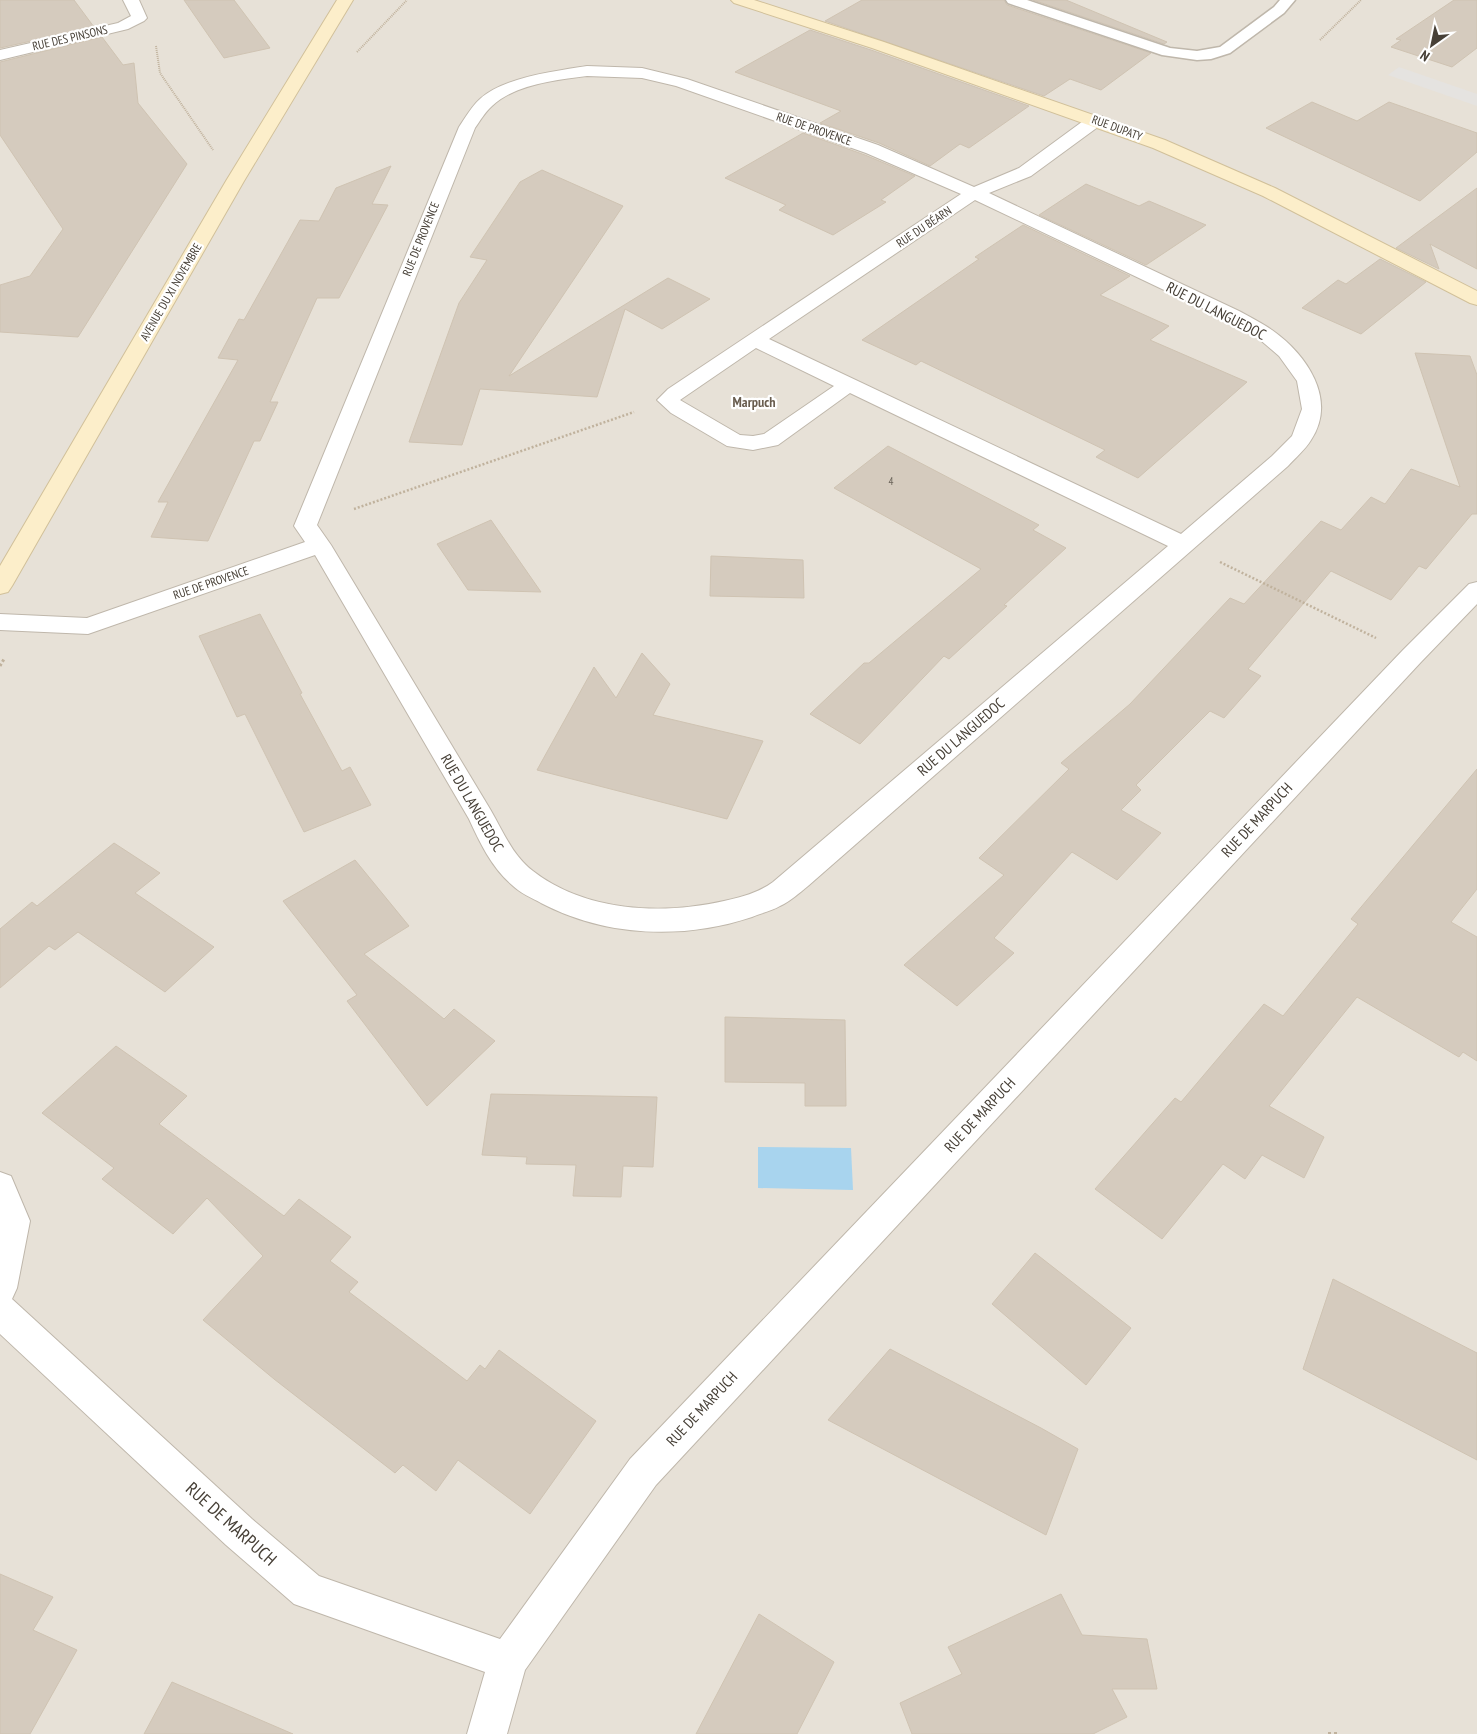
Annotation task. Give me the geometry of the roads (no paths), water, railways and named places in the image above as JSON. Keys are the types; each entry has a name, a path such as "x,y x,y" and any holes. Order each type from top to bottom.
{"main road":[{"name":"AVENUE DU XI NOVEMBRE","path":"0,586 235,182 345,0"},
{"name":"RUE DUPATY","path":"739,0 878,45 1096,120 1180,152 1269,192 1477,299"}],"street":[{"name":"RUE DES PINSONS","path":"0,55 123,26 139,18 131,0"},
{"name":"RUE DE PROVENCE","path":"0,622 88,626 320,545 305,526 467,127 486,102 510,88 545,77 587,71 650,75 681,82 872,149 974,193"},
{"name":"RUE DU BÉARN","path":"850,384 770,440 753,444 735,441 678,409 667,400 974,193 1024,172 1096,120"},
{"name":"RUE DU LANGUEDOC","path":"320,545 481,816 498,851 520,877 548,894 578,908 624,919 682,920 730,910 768,899 798,878 1280,461 1302,438 1312,409 1306,381 1286,352 1265,334 1232,316 974,193"},
{"path":"756,340 1184,544"},
{"name":"RUE DE MARPUCH","path":"487,1734 508,1661 643,1472 1412,656 1477,590"},
{"path":"0,1187 14,1222 0,1288"},
{"name":"RUE DE MARPUCH","path":"0,1311 239,1532 308,1591 508,1661"}],"lane":[{"path":"1013,0 1168,52 1204,56 1225,50 1279,10 1288,0"}],"water":[{"path":"758,1147 851,1148 853,1190 758,1188"}],"district":[{"name":"Marpuch","path":"754,402"}]}
